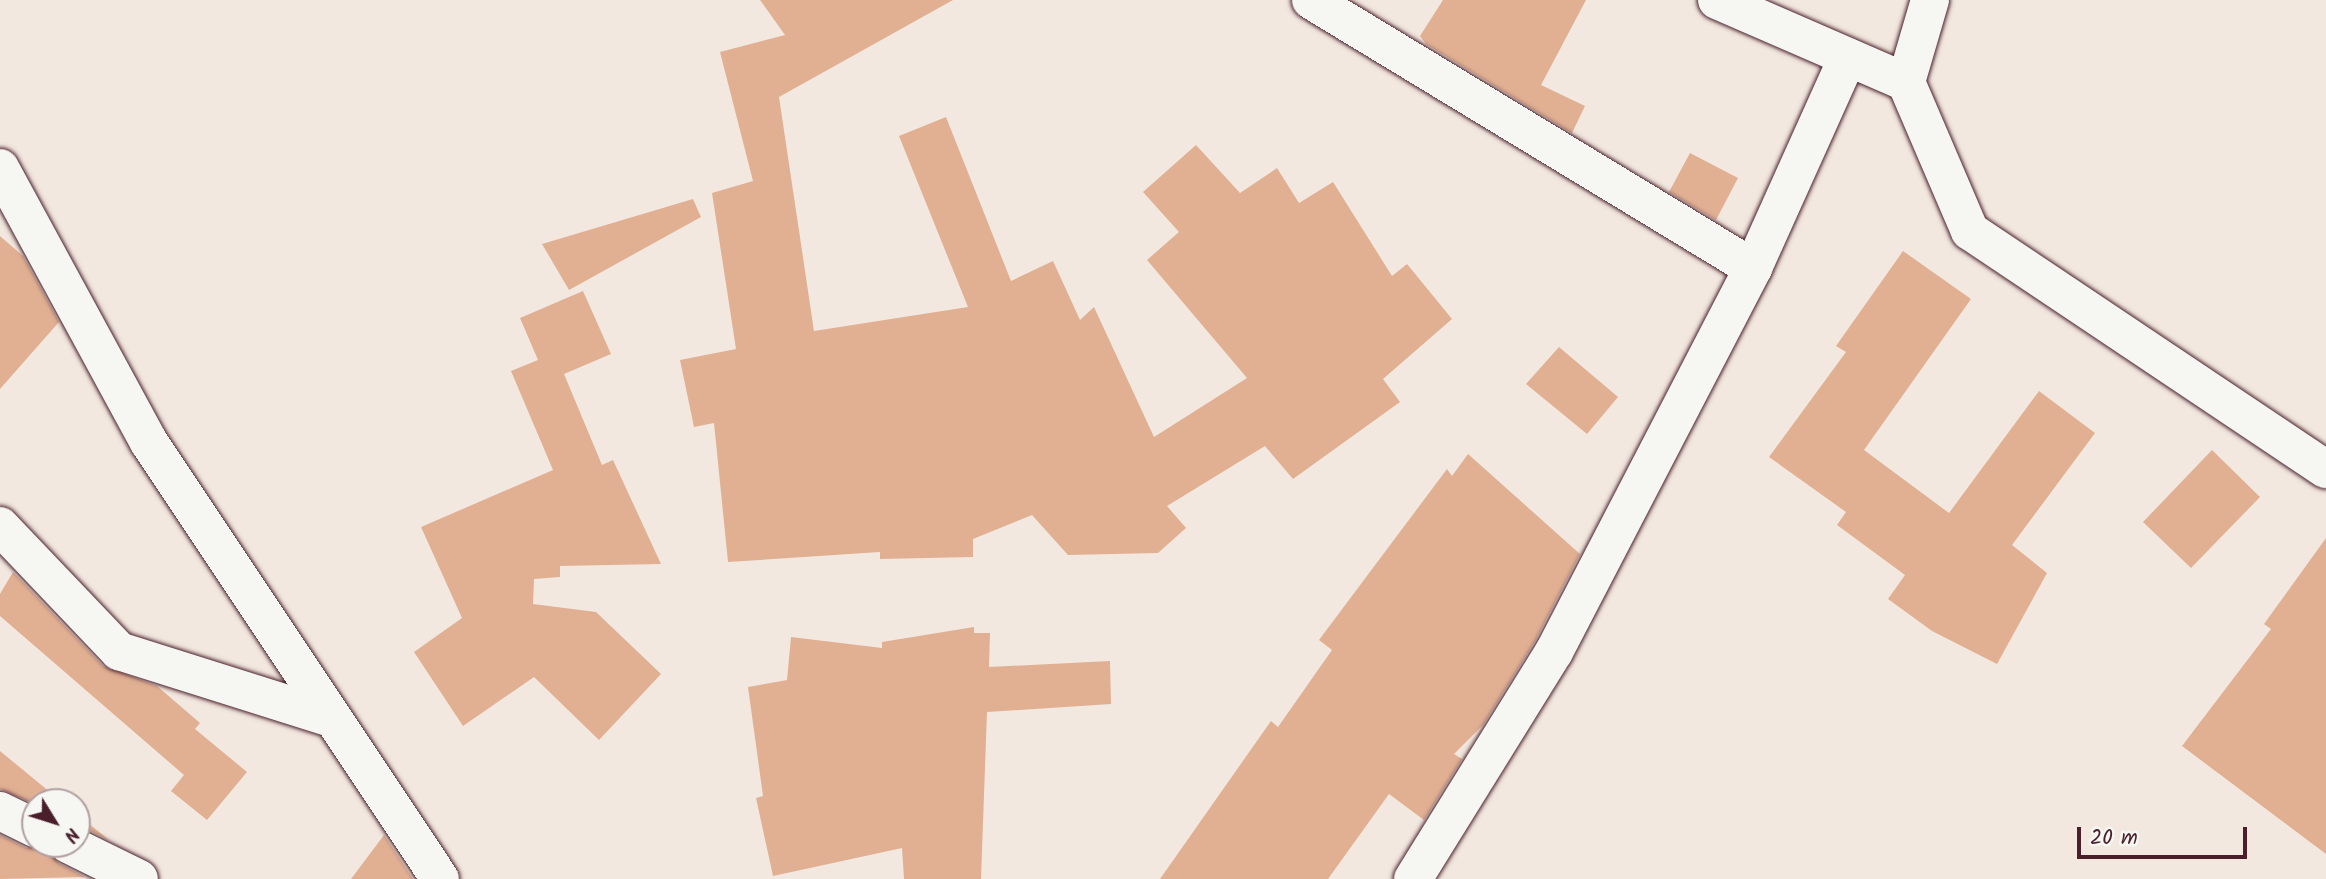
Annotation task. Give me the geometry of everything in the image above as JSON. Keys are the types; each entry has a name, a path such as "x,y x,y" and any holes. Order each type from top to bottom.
{"street":[{"path":"1311,0 1753,268"},
{"path":"1717,0 1906,82"},
{"path":"1930,0 1906,82 1970,231 2326,469"},
{"path":"1413,879 1554,652 1753,268 1849,57"},
{"path":"0,169 149,442 440,879"},
{"path":"0,526 119,651 332,718"},
{"path":"0,811 21,821"},
{"path":"91,855 139,879"}],"building":[{"path":"760,0 953,0 779,97 814,331 968,307 899,136 946,117 1011,281 1053,261 1080,320 1094,307 1154,437 1247,378 1147,260 1179,232 1143,192 1196,145 1240,193 1277,168 1299,203 1333,182 1392,276 1407,264 1452,319 1383,379 1400,402 1293,479 1265,446 1167,506 1186,528 1158,553 1068,555 1032,515 973,539 973,557 880,559 880,552 728,562 714,423 694,427 680,360 736,349 712,193 753,181 720,52 785,35"},
{"path":"1443,0 1586,0 1541,85 1585,106 1572,133 1426,44 1420,36"},
{"path":"1690,153 1738,178 1716,220 1669,192"},
{"path":"693,199 701,217 569,290 542,244"},
{"path":"0,236 23,256 59,322 0,389"},
{"path":"1903,251 1971,299 1864,450 1949,513 2039,391 2095,433 2012,545 2047,573 1997,664 1932,631 1888,599 1905,575 1837,525 1846,512 1769,457 1846,352 1836,346"},
{"path":"583,291 611,354 564,374 602,465 613,460 661,564 560,566 560,577 534,579 533,604 596,612 661,674 599,740 534,677 463,726 414,652 462,618 421,527 553,470 511,371 538,360 520,318"},
{"path":"1559,347 1618,397 1587,434 1526,384"},
{"path":"2212,450 2260,497 2191,568 2143,522"},
{"path":"1468,454 1580,554 1535,641 1483,725 1454,754 1462,759 1424,820 1389,794 1328,879 1160,879 1271,721 1278,727 1332,650 1319,640 1447,469 1452,476"},
{"path":"2326,538 2326,854 2182,746 2271,629 2264,624"},
{"path":"13,572 103,666 157,686 200,723 195,729 247,772 207,820 171,791 184,775 0,616 0,594"},
{"path":"974,627 974,633 990,633 989,667 1110,661 1111,704 987,712 981,879 904,879 902,848 773,876 756,798 763,796 748,687 787,680 791,637 882,648 882,642"},
{"path":"0,751 45,788 21,788 21,798 0,789"},
{"path":"91,825 109,840 91,831"},
{"path":"0,835 21,846 21,858 54,858 58,863 85,877 0,879"},
{"path":"384,835 413,879 351,879"}]}
